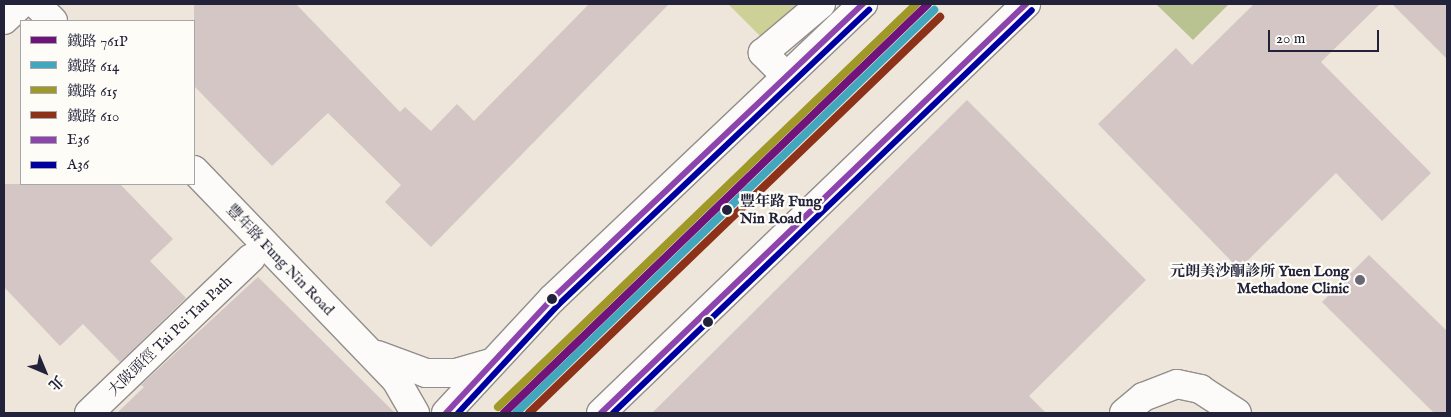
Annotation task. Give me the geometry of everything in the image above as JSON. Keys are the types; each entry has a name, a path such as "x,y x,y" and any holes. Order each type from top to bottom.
{"main road":[{"path":"4,20 21,4"},
{"path":"36,4 52,20"},
{"path":"786,76 763,53 821,4"},
{"path":"446,413 492,363 786,76 863,4"},
{"path":"602,413 1026,4"},
{"name":"豐年路 Fung Nin Road","path":"195,171 396,380 415,413"},
{"name":"大陂頭徑 Tai Pei Tau Path","path":"89,413 251,258"},
{"name":"豐年路 Fung Nin Road","path":"367,350 426,373 456,373 492,363"},
{"path":"1124,413 1143,397 1177,384 1200,389 1237,413"}],"green space":[{"path":"728,4 803,4 765,41"},
{"path":"1156,4 1229,4 1193,40"}],"building":[{"path":"194,4 296,4 400,112 405,107 431,131 457,104 474,121 589,4 669,4 431,247 385,202 401,185 328,113 272,166 195,87"},
{"path":"1254,4 1380,4 1321,62 1431,173 1382,221 1336,173 1239,269 1098,124 1176,48 1192,65"},
{"path":"1392,4 1447,4 1447,59"},
{"path":"967,100 1146,280 1029,396 1046,413 652,413"},
{"path":"4,184 121,185 173,239 150,261 186,298 120,362 83,324 60,346 4,287"},
{"path":"1369,255 1447,331 1447,413 1434,413 1322,302"},
{"path":"258,277 395,413 117,413 144,387 141,385"}],"rail line":[{"name":"615","path":"498,407 916,4"},
{"name":"761P","path":"504,413 928,4"},
{"name":"614","path":"516,413 934,10"},
{"name":"610","path":"529,413 940,17"}],"transit line":[{"name":"E36","path":"446,413 552,299 863,4"},
{"name":"E36","path":"601,413 1026,4"},
{"name":"A36","path":"458,413 558,305 869,10"},
{"name":"A36","path":"613,413 1032,10"}],"place":[{"name":"豐年路 Fung Nin Road","path":"727,210"},
{"name":"元朗美沙酮診所 Yuen Long Methadone Clinic","path":"1360,280"}]}
